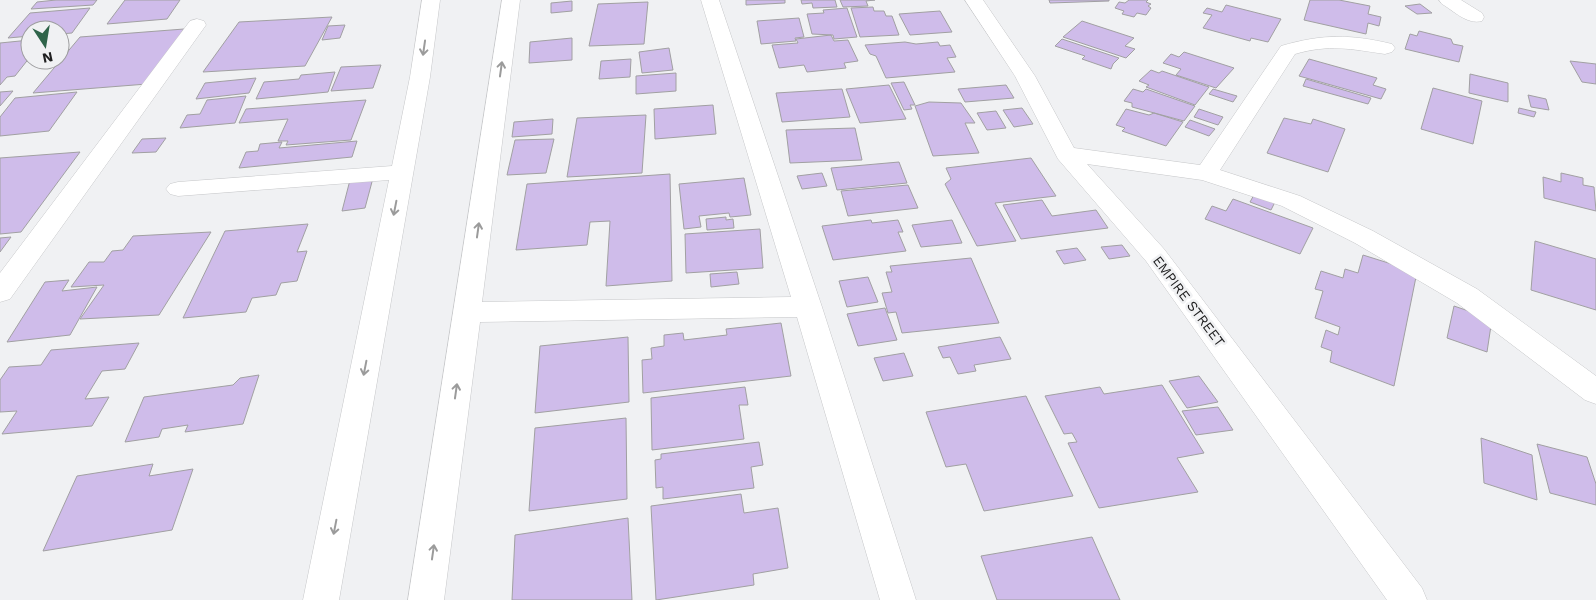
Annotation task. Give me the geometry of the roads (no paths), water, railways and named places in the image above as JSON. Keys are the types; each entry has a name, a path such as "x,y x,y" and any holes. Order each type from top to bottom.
{"street":[{"path":"320,600 420,77 431,0"},
{"path":"426,600 512,0"},
{"path":"710,0 808,307 898,600"},
{"name":"EMPIRE STREET","path":"974,0 1025,76 1066,154 1155,255 1409,600"},
{"path":"1448,0 1475,17"},
{"path":"0,292 197,25"},
{"path":"1206,173 1288,50 1312,43 1332,41 1385,48"},
{"path":"1066,154 1206,173 1291,201 1364,237 1467,296 1596,392"},
{"path":"178,190 402,172"},
{"path":"466,312 808,307"}]}
